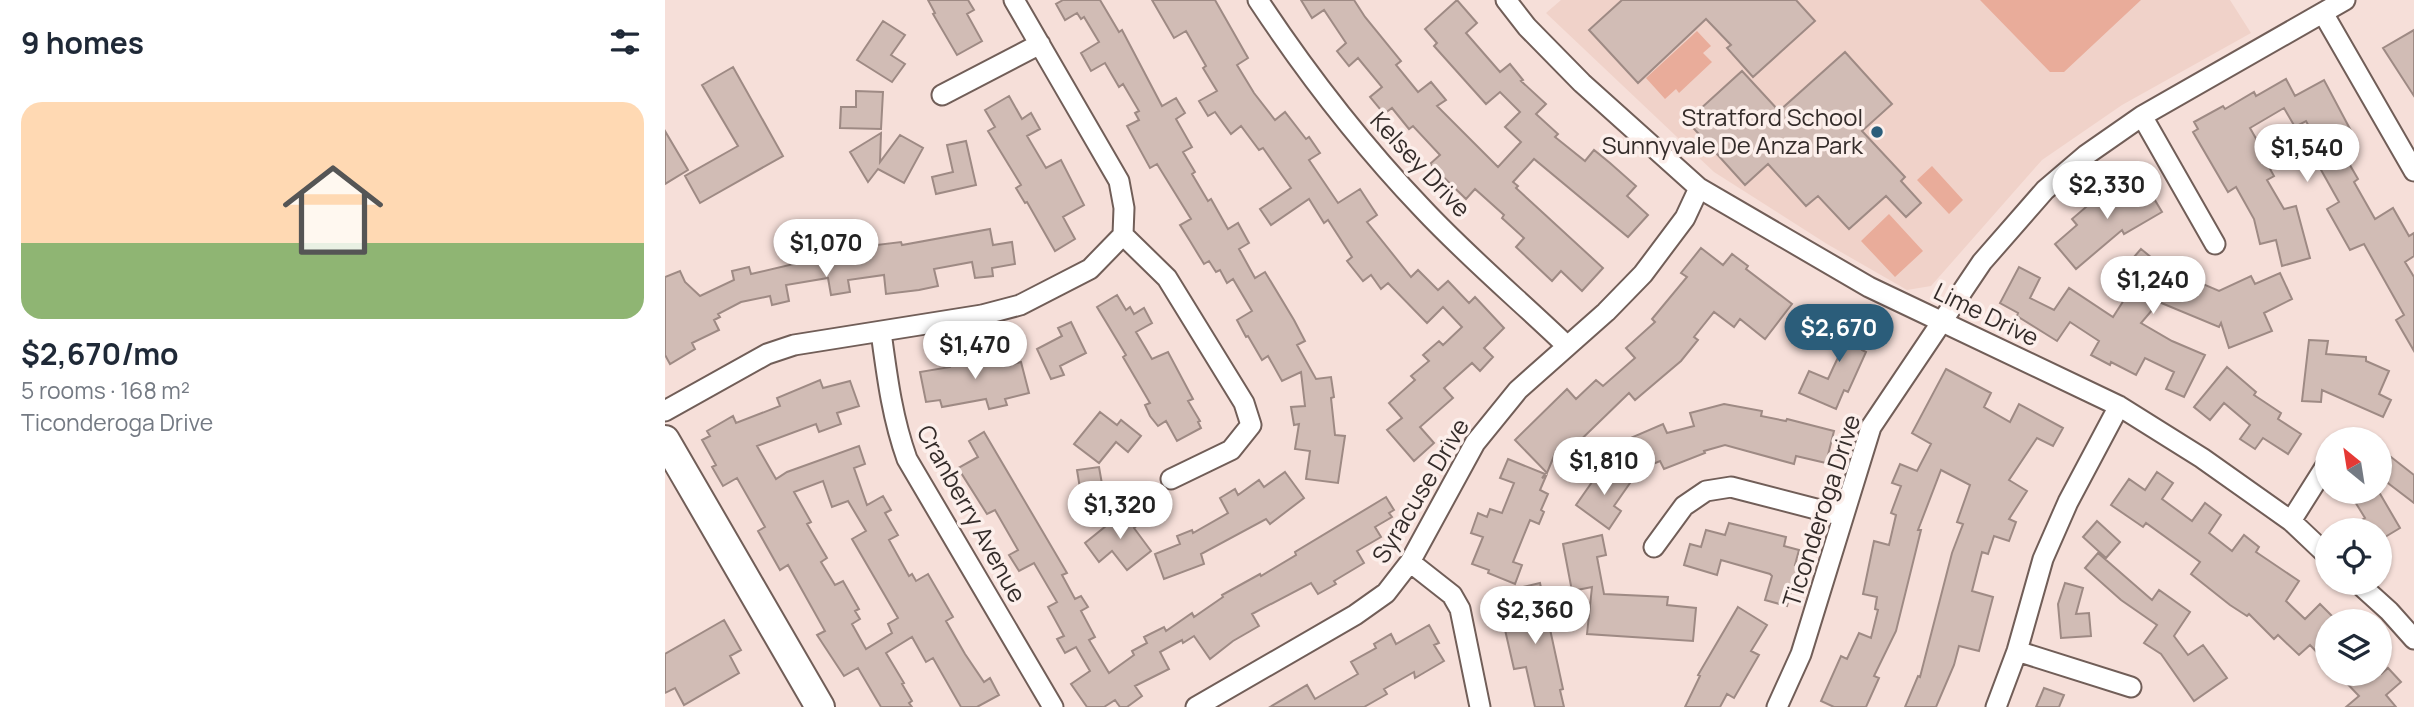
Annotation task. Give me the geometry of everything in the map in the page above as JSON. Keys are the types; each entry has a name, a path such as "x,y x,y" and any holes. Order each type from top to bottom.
{"street":[{"path":"665,411 767,354 794,345 982,315 1020,305 1090,269 1123,235 1124,208 1119,181 1014,0"},
{"name":"Kelsey Drive","path":"1258,0 1295,56 1334,107 1423,210 1566,345"},
{"name":"Lime Drive","path":"1506,0 1527,27 1582,83 1699,188 1869,287 2119,406 2202,458 2291,521 2315,544"},
{"name":"Ticonderoga Drive","path":"1777,707 1801,654 1871,427 1982,262 2045,190 2086,155 2142,116 2345,0"},
{"path":"2323,13 2414,171"},
{"path":"942,95 1039,44"},
{"path":"2142,116 2215,244"},
{"name":"Syracuse Drive","path":"1196,707 1355,615 1386,593 1410,562 1475,443 1518,390 1606,312 1643,274 1685,218 1699,188"},
{"path":"1123,235 1167,278 1244,403 1251,425 1231,450 1171,478"},
{"name":"Cranberry Avenue","path":"881,332 889,395 907,459 1053,707"},
{"path":"1996,707 2017,651 2043,559 2068,502 2119,406"},
{"path":"665,440 820,707"},
{"path":"2291,521 2315,483"},
{"path":"1654,547 1684,506 1706,491 1731,486 1843,516"},
{"path":"1410,562 1452,595 1460,609 1480,707"},
{"path":"2371,595 2414,639"},
{"path":"2017,651 2130,687"}],"shaded area":[{"name":"Stratford School Sunnyvale De Anza Park","path":"1561,0 2230,0 2251,33 2122,105 2042,160 1931,286 1907,290 1827,244 1714,172 1546,13"},
{"path":"1980,0 2141,0 2064,72 2050,72"},
{"path":"1697,31 1711,46 1703,53 1712,62 1679,93 1676,89 1665,99 1646,78"},
{"path":"1932,166 1963,200 1949,214 1917,180"},
{"path":"1889,214 1923,251 1895,277 1861,241"}],"building":[{"path":"928,0 968,0 974,10 967,14 982,41 957,55 933,14 935,13"},
{"path":"1063,0 1100,0 1119,32 1122,30 1162,106 1176,98 1185,113 1176,119 1192,147 1183,152 1195,172 1192,174 1208,201 1211,199 1228,229 1238,223 1249,243 1239,249 1255,278 1265,272 1294,320 1305,341 1297,345 1316,379 1331,377 1335,435 1345,436 1338,483 1306,479 1310,451 1295,449 1299,424 1294,425 1291,407 1305,406 1301,372 1282,381 1268,356 1262,360 1248,336 1246,337 1237,320 1252,311 1233,279 1227,283 1220,270 1216,272 1209,261 1204,264 1180,225 1191,219 1157,164 1150,168 1127,126 1139,120 1135,113 1139,111 1123,84 1119,87 1105,63 1091,71 1081,53 1099,42 1084,17 1081,19 1077,13 1065,20 1056,4"},
{"path":"1152,0 1215,0 1248,58 1237,65 1275,120 1285,112 1306,139 1309,137 1320,153 1309,160 1338,203 1360,189 1377,215 1367,222 1411,277 1418,270 1438,290 1448,281 1469,303 1475,297 1504,328 1484,348 1493,357 1480,371 1472,363 1444,388 1453,398 1420,427 1434,443 1414,461 1387,430 1402,418 1389,403 1415,380 1411,376 1429,361 1423,355 1439,341 1443,345 1462,327 1443,307 1427,323 1388,283 1381,289 1371,275 1363,281 1347,261 1352,257 1328,220 1324,223 1309,199 1271,225 1260,209 1291,188 1263,148 1259,150 1241,126 1231,134 1215,112 1208,116 1199,101 1217,91 1203,68 1206,66 1186,31 1174,38"},
{"path":"1301,0 1354,0 1401,61 1396,65 1418,92 1431,82 1446,100 1437,106 1498,167 1521,142 1505,127 1520,112 1500,92 1486,104 1434,46 1437,43 1425,29 1457,0 1477,23 1466,33 1500,72 1510,64 1523,80 1521,81 1546,104 1536,114 1558,134 1555,137 1585,161 1594,150 1610,163 1636,186 1627,196 1648,215 1628,237 1534,159 1513,182 1518,186 1516,188 1603,268 1582,291 1561,271 1552,281 1516,247 1524,238 1502,218 1504,215 1475,189 1466,199 1430,164 1440,155 1413,126 1409,129 1392,108 1384,114 1370,97 1382,87 1358,58 1349,66 1337,51 1346,43 1324,10 1312,18"},
{"path":"1622,0 1796,0 1815,21 1753,77 1727,48 1731,45 1706,19 1638,83 1589,30"},
{"path":"883,21 905,35 891,55 905,64 892,82 857,60"},
{"path":"2414,30 2414,96 2383,48"},
{"path":"1845,52 1892,104 1862,131 1905,177 1901,181 1921,203 1906,217 1886,196 1849,229 1818,196 1806,206 1768,164 1745,185 1687,121 1742,71 1779,111"},
{"path":"733,67 783,156 700,203 685,176 738,146 702,85"},
{"path":"2286,79 2295,96 2324,80 2358,144 2343,153 2358,179 2354,182 2375,219 2393,208 2409,236 2414,233 2414,256 2405,262 2414,277 2414,351 2396,320 2404,315 2364,244 2350,250 2327,209 2339,202 2311,152 2320,146 2306,121 2295,127 2284,108 2250,128 2274,176 2267,180 2284,209 2296,206 2310,258 2282,266 2276,240 2260,244 2254,219 2236,187 2228,192 2193,132 2198,129 2194,122 2223,106 2225,109 2254,92 2256,96"},
{"path":"856,91 883,92 881,129 840,128 841,107 856,107"},
{"path":"1009,96 1022,119 1031,113 1040,129 1027,136 1046,168 1061,160 1084,205 1063,217 1075,239 1055,251 1016,188 1021,185 988,131 995,127 985,110"},
{"path":"665,131 688,170 665,184"},
{"path":"881,133 880,162 900,135 923,148 904,183 878,169 868,182 850,152"},
{"path":"966,141 976,185 936,194 932,177 953,172 947,145"},
{"path":"2138,180 2144,189 2147,187 2162,212 2124,234 2122,230 2076,269 2055,244 2077,225 2072,219 2100,195 2114,187 2117,192"},
{"path":"990,229 993,245 1012,242 1015,264 992,268 993,276 975,278 972,262 934,269 938,286 919,290 886,294 884,275 848,280 850,292 831,295 828,278 786,285 789,301 772,305 770,296 741,302 718,314 720,317 714,320 719,330 692,343 695,349 670,364 665,355 665,277 680,271 685,282 700,296 734,280 732,271 749,267 751,274 798,263 797,253 829,248 827,237 842,235 844,249 901,242 902,245"},
{"path":"1701,248 1723,265 1732,254 1748,266 1746,269 1792,304 1765,339 1740,319 1734,327 1714,312 1694,337 1698,340 1681,361 1635,400 1629,393 1562,458 1556,451 1547,473 1515,440 1567,389 1576,399 1596,380 1603,386 1635,358 1626,348 1655,322 1652,319 1687,277 1681,273"},
{"path":"2141,249 2163,267 2168,262 2184,276 2219,291 2251,276 2255,284 2280,273 2292,299 2264,313 2272,331 2229,348 2221,323 2219,327 2159,302 2141,323 2172,341 2205,355 2184,397 2166,389 2174,372 2145,358 2136,375 2111,362 2110,365 2091,355 2099,341 2070,322 2057,341 2000,303 2019,267 2040,278 2030,298 2054,310 2069,288 2113,317 2133,286 2119,274"},
{"path":"1117,295 1126,310 1130,307 1134,314 1144,308 1152,323 1136,332 1152,359 1168,352 1193,399 1188,401 1200,421 1198,422 1201,428 1177,441 1166,421 1158,426 1150,416 1145,405 1150,403 1123,357 1126,355 1097,307"},
{"path":"1835,315 1871,332 1862,350 1866,352 1848,392 1844,390 1836,409 1799,393 1809,371 1828,379 1844,345 1825,336"},
{"path":"1071,322 1086,353 1060,366 1064,375 1051,379 1037,349 1062,336 1058,328"},
{"path":"2309,340 2328,341 2326,354 2366,357 2366,361 2389,371 2379,394 2391,400 2383,417 2322,390 2321,402 2302,401"},
{"path":"993,350 995,360 1003,358 1005,366 1021,362 1029,393 1005,399 1007,405 989,409 986,399 942,407 940,400 926,402 920,372 950,367 949,359"},
{"path":"2227,367 2256,392 2254,395 2281,413 2278,419 2301,434 2288,454 2263,438 2255,449 2240,439 2250,425 2224,403 2210,420 2194,407"},
{"path":"1946,369 1991,393 1984,407 2010,422 2019,404 2063,428 2053,446 2037,438 2009,480 2027,491 2009,519 2016,522 2009,541 1994,536 1988,554 1982,552 1972,591 1993,597 1979,651 1959,646 1936,707 1905,707 1918,676 1920,677 1952,553 1963,524 1957,522 1970,485 1941,470 1918,530 1921,530 1896,631 1874,676 1879,678 1866,707 1834,707 1821,701 1841,656 1847,659 1859,633 1871,638 1878,610 1875,609 1877,597 1863,594 1874,541 1889,545 1896,515 1891,513 1901,486 1892,483 1900,464 1917,471 1931,444 1912,433"},
{"path":"820,380 823,388 850,381 859,406 837,413 841,424 819,432 816,424 757,446 776,479 787,472 859,446 865,464 854,468 867,505 883,496 891,510 885,513 898,535 889,540 909,576 912,574 916,581 928,574 953,617 946,621 965,654 984,682 990,678 999,695 977,707 961,707 933,658 926,662 912,637 886,653 904,683 902,684 912,701 909,703 912,707 881,707 858,668 844,676 817,635 825,631 788,565 780,570 758,531 765,527 737,478 723,486 712,467 716,465 702,440 710,436 707,431 733,416 736,423 780,406 777,398","holes":["823,481 832,507 848,501 866,531 852,539 898,618 888,624 892,633 866,649 852,624 860,619 855,611 859,609 843,581 835,585 821,562 827,558 807,524 811,522 794,492"]},
{"path":"1724,404 1762,411 1761,416 1786,421 1787,419 1834,431 1826,463 1796,456 1794,464 1725,445 1704,451 1705,453 1664,469 1660,461 1632,473 1619,443 1663,424 1667,433 1694,426 1690,413"},
{"path":"1100,412 1117,425 1121,420 1141,436 1128,452 1116,442 1099,463 1074,444"},
{"path":"984,432 1067,573 1062,575 1075,599 1081,596 1088,607 1081,611 1095,637 1089,640 1109,673 1134,655 1132,651 1147,643 1144,637 1164,627 1166,631 1192,613 1194,617 1223,597 1222,595 1260,574 1261,576 1296,555 1295,552 1386,497 1394,510 1389,513 1392,517 1375,527 1381,537 1357,551 1364,563 1334,581 1336,584 1318,594 1311,583 1252,614 1259,626 1210,659 1194,636 1183,643 1182,640 1160,652 1169,669 1135,686 1142,696 1127,707 1120,707 1115,700 1104,707 1087,707 1071,684 1090,671 1076,647 1065,653 1057,639 1064,636 1048,607 1057,602 1034,563 1019,571 1009,555 1018,550 995,510 987,514 958,468 978,457 969,441"},
{"path":"2392,458 2414,475 2414,503 2392,486"},
{"path":"1508,459 1545,474 1540,490 1548,494 1541,510 1544,512 1539,524 1530,520 1513,562 1522,565 1515,584 1472,564 1483,537 1471,533 1478,513 1487,517 1490,509 1502,513 1514,483 1500,478"},
{"path":"1604,465 1630,483 1614,506 1621,511 1609,529 1576,505"},
{"path":"1099,467 1102,484 1108,484 1109,491 1121,489 1124,506 1084,513 1077,470"},
{"path":"1285,472 1304,498 1270,524 1266,519 1201,554 1204,564 1164,579 1155,554 1180,544 1177,536 1192,530 1193,533 1228,513 1220,498 1235,489 1238,495 1259,480 1264,487"},
{"path":"2157,472 2173,483 2162,499 2192,521 2205,503 2221,515 2209,533 2232,551 2244,535 2259,547 2256,552 2299,581 2286,601 2305,619 2315,609 2315,650 2310,645 2299,655 2278,635 2274,639 2249,614 2247,616 2230,605 2191,574 2200,562 2146,523 2143,527 2111,505 2129,479 2145,490"},
{"path":"2356,504 2386,504 2400,528 2392,533 2392,518 2365,518"},
{"path":"1127,509 1139,524 1134,528 1151,551 1127,570 1112,551 1099,562 1085,543"},
{"path":"2097,521 2120,542 2106,558 2083,537"},
{"path":"1729,523 1786,537 1784,546 1799,550 1795,565 1798,566 1787,606 1765,600 1772,576 1770,574 1721,560 1717,575 1684,565 1690,544 1701,547 1706,530 1725,535"},
{"path":"1602,535 1606,555 1597,557 1604,594 1668,597 1667,605 1696,608 1693,641 1587,634 1592,587 1572,591 1563,544"},
{"path":"2098,553 2152,600 2159,590 2190,612 2174,636 2188,655 2203,645 2227,678 2194,701 2161,654 2144,643 2157,625 2121,600 2085,568"},
{"path":"1540,583 1563,689 1560,690 1564,707 1535,707 1526,667 1514,669 1503,621 1517,618 1510,590"},
{"path":"2065,583 2083,588 2076,614 2089,613 2091,636 2061,638 2058,604"},
{"path":"1738,607 1767,625 1751,651 1759,655 1734,698 1727,694 1720,707 1685,707 1700,676 1698,675"},
{"path":"724,620 741,650 730,656 739,673 684,705 675,688 665,693 665,654"},
{"path":"1429,625 1439,643 1434,645 1444,661 1415,678 1414,672 1384,689 1387,694 1364,707 1270,707 1307,685 1315,699 1358,674 1351,662 1376,648 1374,644 1391,634 1396,644"},
{"path":"2392,672 2401,682 2386,695 2396,707 2346,707 2359,696 2349,686 2392,686"},
{"path":"2044,688 2064,695 2059,707 2036,707"}],"place":[{"name":"Stratford School Sunnyvale De Anza Park","path":"1877,132"}]}
